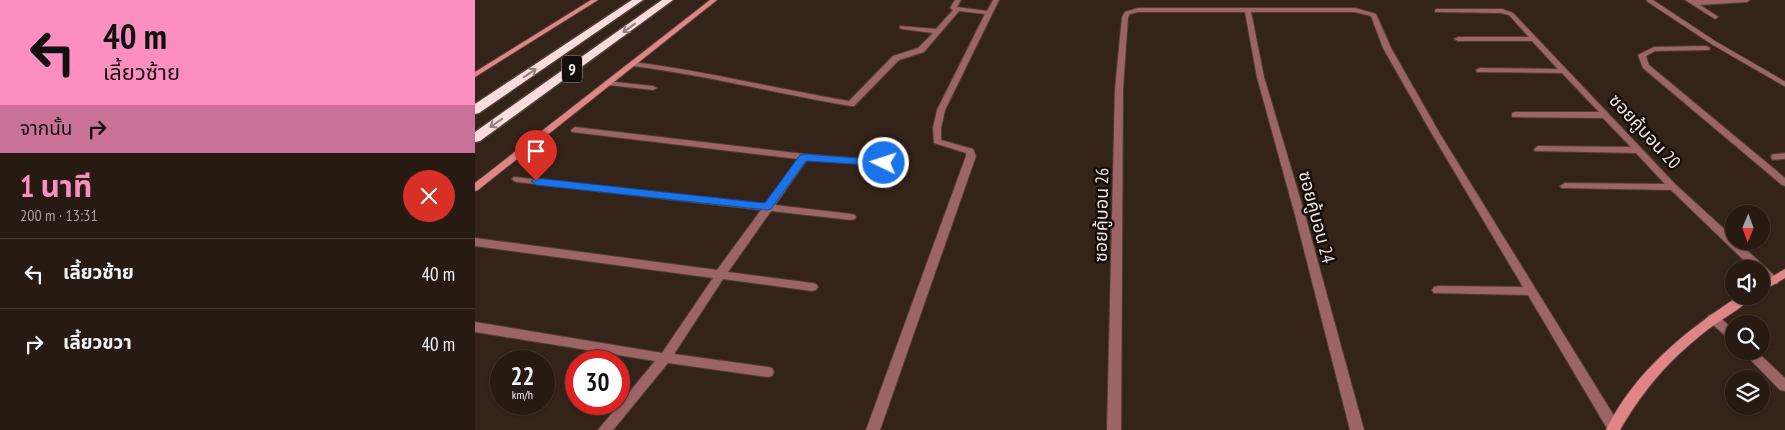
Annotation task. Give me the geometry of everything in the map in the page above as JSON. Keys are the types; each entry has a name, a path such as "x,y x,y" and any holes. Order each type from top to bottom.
{"highway":[{"name":"9","path":"475,110 638,0"},
{"name":"9","path":"475,138 668,0"}],"main road":[{"path":"475,75 595,0"},
{"path":"475,188 714,0"},
{"path":"1770,283 1785,273"},
{"path":"1614,429 1639,388 1677,345 1734,305"}],"street":[{"path":"958,0 953,8 989,13"},
{"path":"873,430 971,156 970,151 946,146 937,141 937,128 941,110 996,0"},
{"path":"1688,0 1715,17"},
{"path":"1695,3 1747,0"},
{"path":"633,64 681,70 786,93 851,104 896,58 921,50 957,9"},
{"name":"ซอยคู้บอน 26","path":"1114,430 1119,89 1125,16 1127,13 1138,10 1248,11"},
{"path":"1248,11 1355,10 1374,15 1387,48 1614,429"},
{"name":"ซอยคู้บอน 24","path":"1248,11 1252,44 1259,74 1291,183 1357,430"},
{"name":"ซอยคู้บอน 20","path":"1437,11 1508,12 1673,187 1751,260"},
{"path":"902,27 937,31"},
{"path":"1458,39 1534,39"},
{"path":"1705,48 1654,50 1643,55 1646,66 1785,183"},
{"path":"1480,70 1565,71"},
{"path":"608,83 653,88"},
{"path":"1515,115 1606,115"},
{"path":"575,130 804,157 884,163"},
{"path":"1538,149 1639,150"},
{"path":"605,430 665,358 767,207 804,157"},
{"path":"517,179 851,217"},
{"path":"1565,186 1673,187"},
{"path":"475,242 812,287"},
{"name":"ซอยคู้บอน 20","path":"1770,278 1773,281"},
{"path":"1438,290 1532,291"},
{"path":"1713,318 1725,329"},
{"path":"475,327 665,358 768,372"},
{"path":"1758,360 1785,386"}],"lane":[{"path":"1649,0 1714,43 1785,84"},
{"path":"1774,157 1785,156"}],"route":[{"path":"536,181 767,207 804,157 884,163"}]}
